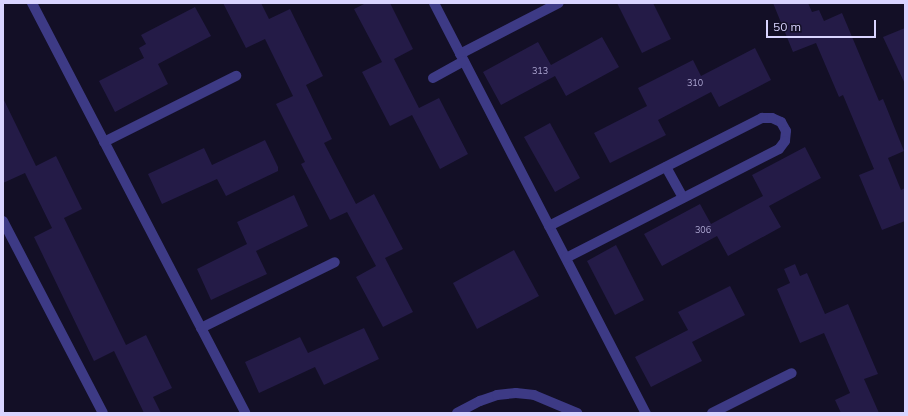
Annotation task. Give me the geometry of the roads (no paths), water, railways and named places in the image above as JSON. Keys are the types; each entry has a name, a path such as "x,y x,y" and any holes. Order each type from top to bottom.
{"street":[{"path":"32,3 245,413"},
{"path":"434,3 646,413"},
{"path":"433,78 462,57 559,3"},
{"path":"104,142 236,76"},
{"path":"549,226 762,118 772,118 781,122 786,131 785,141 779,149 566,258"},
{"path":"666,167 683,198"},
{"path":"3,221 103,413"},
{"path":"201,328 335,262"},
{"path":"712,413 792,372"},
{"path":"457,413 486,399 498,395 516,393 534,395 577,413"}]}
